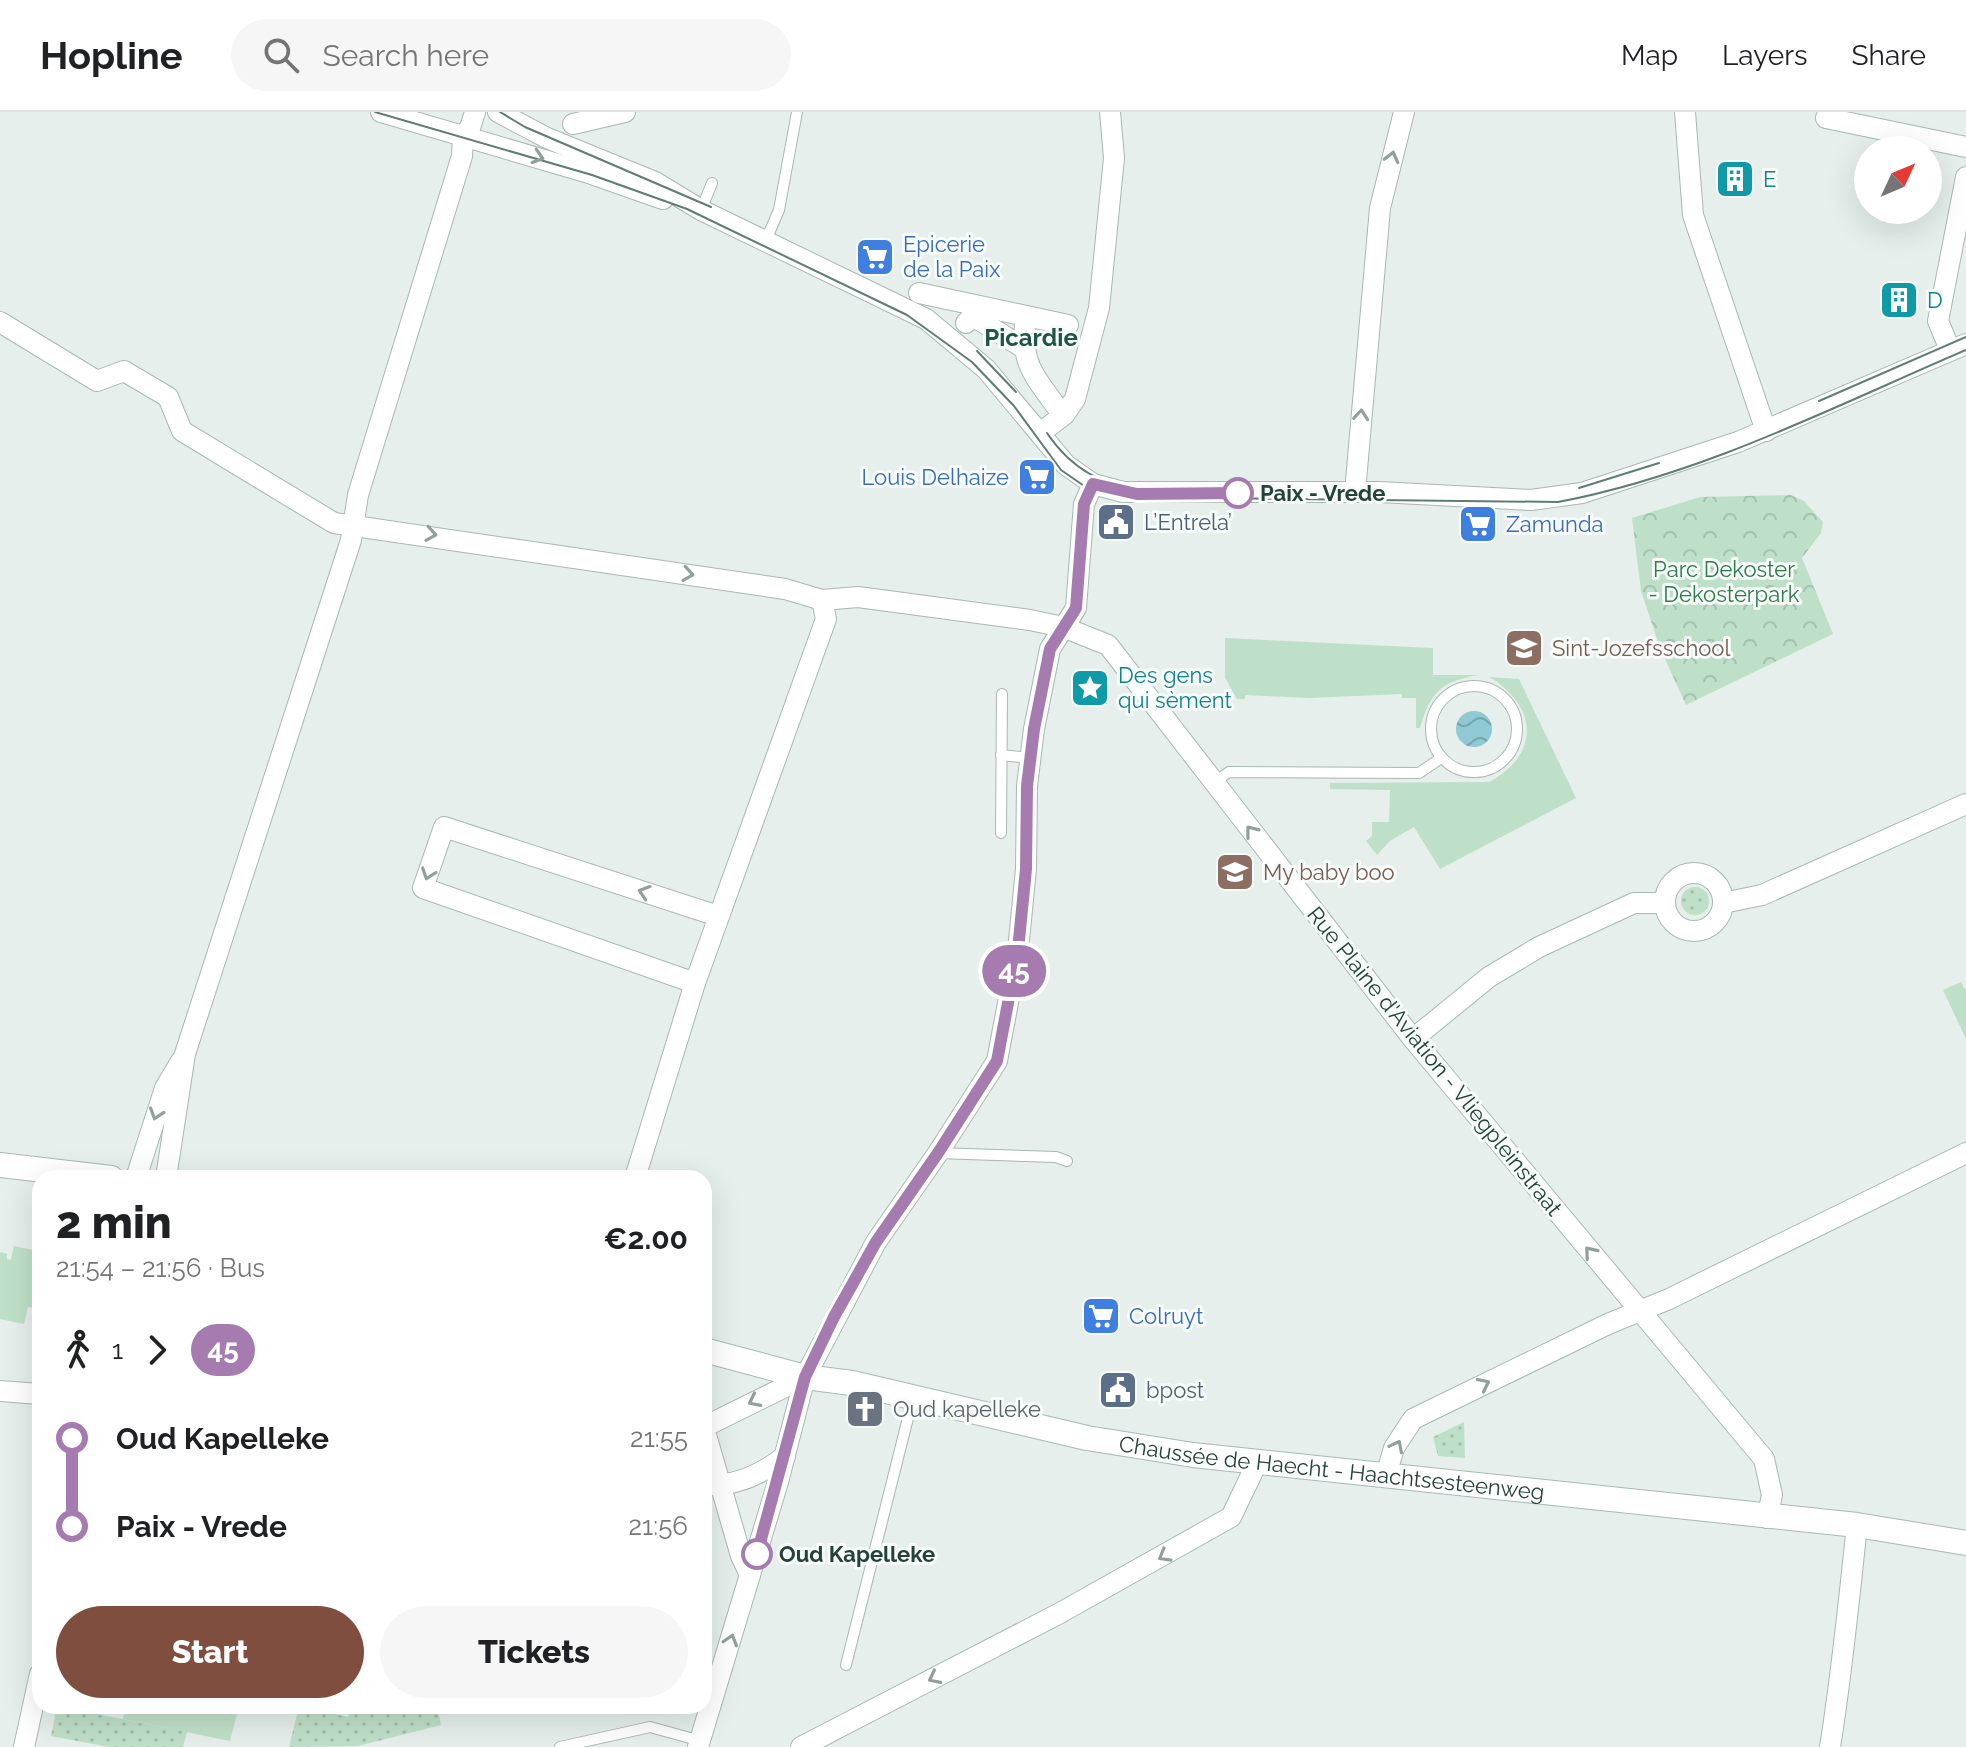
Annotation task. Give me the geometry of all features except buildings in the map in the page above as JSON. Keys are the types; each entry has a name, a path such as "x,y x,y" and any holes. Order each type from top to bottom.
{"street":[{"path":"381,112 701,210"},
{"path":"455,112 454,125 463,135"},
{"path":"167,1170 185,1054 353,524 358,495 462,156 463,135 470,128 475,112"},
{"path":"498,112 547,138 655,182 701,210 926,319 986,369 1066,465 1093,484 1137,494 1355,492 1531,500 1603,488 1766,431 1958,347 1938,321 1966,177"},
{"path":"573,124 625,112"},
{"path":"1040,433 1064,415 1075,399 1079,360 1099,308 1114,158 1110,112"},
{"path":"1355,492 1380,208 1404,112"},
{"path":"1685,112 1693,215 1766,431"},
{"path":"1826,118 1966,146 1966,166"},
{"path":"919,293 1068,325"},
{"path":"966,323 973,316 1022,347"},
{"path":"1026,316 1022,347 1041,391 1056,406"},
{"name":"Rue Plaine d'Aviation - Vliegpleinstraat","path":"0,322 97,381 124,371 168,397 182,431 334,523 785,589 822,600 858,597 1063,627 1108,645 1413,1039 1764,1459 1772,1495 1767,1518"},
{"path":"712,1712 805,1377 876,1242 997,1061 1018,950 1031,758 1050,649 1076,608 1084,504 1093,484"},
{"path":"637,1170 695,983 826,619 822,600"},
{"path":"1723,903 1762,895 1966,804"},
{"path":"695,983 423,888 431,864 444,827 718,916"},
{"path":"1693,873 1711,879 1722,894 1723,903 1715,923 1694,932 1673,923 1665,903 1673,883 1693,873"},
{"path":"1413,1039 1489,977 1539,947 1634,903 1665,903"},
{"path":"139,1170 165,1088 185,1054"},
{"path":"1386,1475 1394,1448 1413,1419 1966,1153"},
{"path":"0,1165 43,1170"},
{"name":"Chaussée de Haecht - Haachtsesteenweg","path":"712,1352 805,1377 852,1383 1087,1438 1257,1463 1857,1525 1966,1543"},
{"path":"712,1424 805,1377"},
{"path":"0,1391 32,1393"},
{"path":"750,1575 713,1486 763,1473 785,1456"},
{"path":"801,1747 1072,1606 1231,1517 1257,1463"},
{"path":"1830,1747 1847,1644 1846,1612 1857,1525"},
{"path":"29,1746 34,1714"},
{"path":"703,1745 712,1714"}],"lane":[{"path":"766,240 779,210 797,112"},
{"path":"701,210 712,183"},
{"path":"1473,686 1486,688 1507,700 1517,723 1514,747 1507,758 1487,771 1475,773 1462,771 1441,758 1434,748 1431,724 1434,712 1450,693 1473,686"},
{"path":"1001,833 1002,694"},
{"path":"1001,755 1031,758"},
{"path":"1213,783 1229,772 1419,773 1441,758"},
{"path":"938,1153 1056,1157 1067,1161"},
{"path":"846,1665 913,1398"},
{"path":"560,1747 650,1727 703,1745"}],"green space":[{"name":"Parc Dekoster - Dekosterpark","path":"1791,495 1804,501 1823,522 1821,533 1802,558 1833,634 1686,705 1660,648 1641,591 1632,518 1700,497"},
{"path":"1225,638 1433,648 1433,675 1478,675 1446,685 1433,697 1420,728 1416,728 1416,698 1402,698 1402,694 1310,698 1245,695 1245,699 1237,699 1225,678"},
{"path":"1489,677 1519,679 1576,798 1440,869 1414,827 1390,841 1377,855 1366,841 1372,836 1372,822 1389,822 1390,790 1330,789 1330,783 1489,782 1506,771 1518,758 1527,730 1517,702"},
{"path":"1695,887 1705,891 1709,901 1705,911 1695,915 1685,911 1681,901 1685,891"},
{"path":"1961,982 1966,991 1966,1039 1943,990"},
{"path":"14,1246 32,1250 32,1308 28,1307 24,1324 0,1319 0,1252 7,1254 7,1259 11,1260"},
{"path":"1464,1422 1465,1458 1438,1456 1433,1437"},
{"path":"55,1714 97,1714 187,1732 183,1747 109,1747 51,1736"},
{"path":"124,1714 237,1714 230,1741 123,1719"},
{"path":"297,1714 348,1717 349,1714 439,1714 441,1725 358,1746 289,1747"}],"water":[{"path":"1474,711 1487,716 1492,729 1487,742 1474,747 1461,742 1456,729 1461,716"}],"tram line":[{"path":"375,112 592,175 687,209 907,315 972,362 1014,406 1061,470 1090,490 1115,497 1558,502 1611,490 1715,457 1966,350"},
{"path":"500,112 525,127 711,207"},
{"path":"1819,401 1966,337"},
{"path":"977,351 1016,392"},
{"path":"1047,433 1066,456 1088,473 1114,484 1143,488"},
{"path":"1579,488 1659,463"}],"bus line":[{"name":"45","path":"757,1554 805,1377 834,1317 876,1242 997,1061 1018,950 1026,869 1027,786 1034,729 1050,649 1076,608 1084,504 1090,490 1093,484 1137,494 1238,493"}],"place":[{"name":"E","path":"1735,179"},
{"name":"Epicerie de la Paix","path":"875,257"},
{"name":"D","path":"1899,300"},
{"name":"Louis Delhaize","path":"1037,477"},
{"name":"Paix - Vrede","path":"1238,493"},
{"name":"L’Entrela’","path":"1116,522"},
{"name":"Zamunda","path":"1478,524"},
{"name":"Sint-Jozefsschool","path":"1524,648"},
{"name":"Des gens qui sèment","path":"1090,688"},
{"name":"My baby boo","path":"1235,872"},
{"name":"Colruyt","path":"1101,1316"},
{"name":"bpost","path":"1118,1390"},
{"name":"Oud kapelleke","path":"865,1409"},
{"name":"Oud Kapelleke","path":"757,1554"}],"district":[{"name":"Picardie","path":"1031,337"}]}
